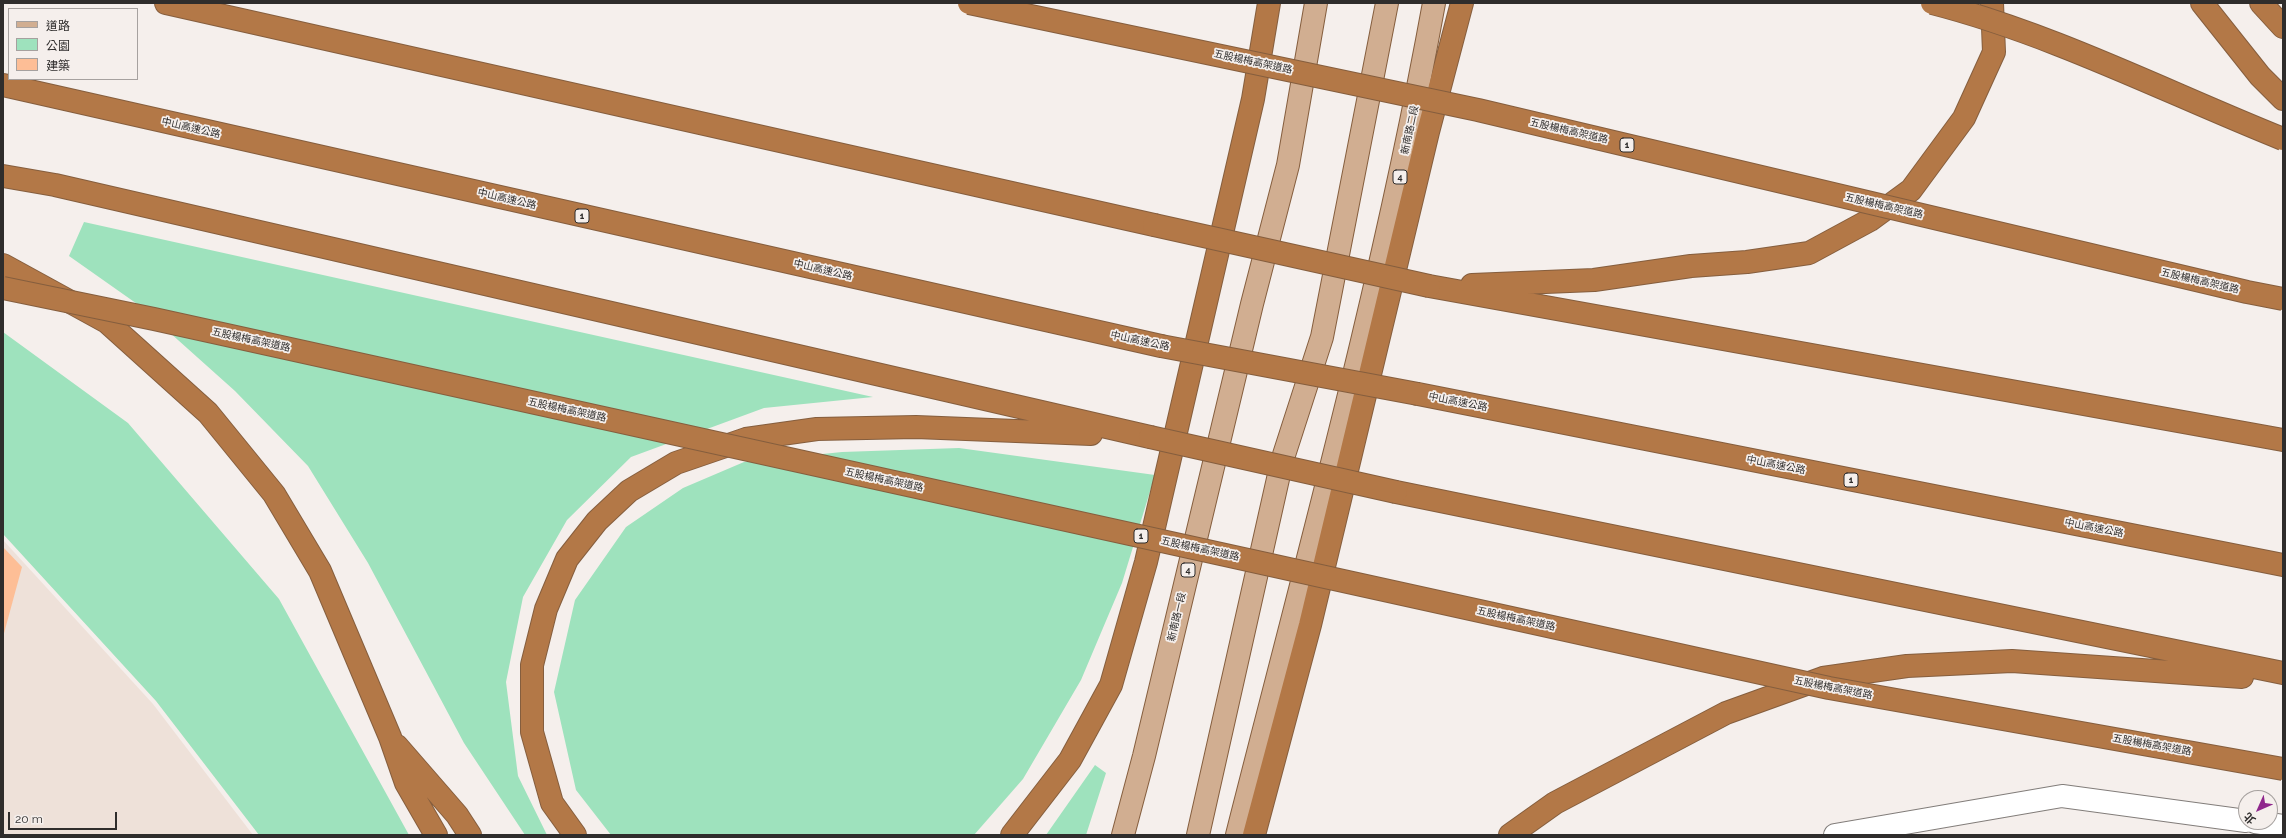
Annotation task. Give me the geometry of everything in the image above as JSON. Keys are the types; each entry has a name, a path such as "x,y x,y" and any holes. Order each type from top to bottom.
{"highway":[{"path":"166,3 1429,286 2283,440"},
{"name":"五股楊梅高架道路","path":"969,3 1478,110 2239,290 2283,299"},
{"path":"1012,835 1070,760 1111,685 1146,562 1253,99 1269,3"},
{"path":"1254,835 1310,625 1428,132 1462,3"},
{"path":"1932,3 1957,10 2088,56 2283,139"},
{"path":"1429,286 1594,280 1691,266 1747,262 1809,253 1870,220 1911,190 1964,118 1994,52 1992,3"},
{"path":"2202,3 2260,76 2283,100"},
{"path":"2261,3 2283,27"},
{"name":"中山高速公路","path":"3,85 1161,346 1418,394 2283,565"},
{"path":"3,176 55,185 1150,437 1396,492 2283,673"},
{"path":"3,265 107,322 208,413 274,494 320,571 390,737 406,783 436,835"},
{"name":"五股楊梅高架道路","path":"3,288 193,328 1829,688 2283,769"},
{"path":"575,835 552,803 532,732 532,665 546,609 567,559 597,521 629,491 676,463 746,439 817,429 916,427 1150,437"},
{"path":"1510,835 1555,803 1726,713 1823,678 1907,666 2012,661 2283,680"},
{"path":"390,737 457,816 470,835"}],"main road":[{"name":"新南路一段","path":"1123,835 1144,756 1252,304 1288,165 1316,3"},
{"path":"1198,835 1282,461 1322,337 1387,3"},
{"name":"新南路二段","path":"1237,835 1361,350 1414,118 1434,3"}],"street":[{"path":"1835,835 2062,796 2238,820"}],"shaded area":[{"path":"3,540 153,704 253,835 3,835"}],"green space":[{"path":"84,222 873,397 764,408 631,457 567,520 523,597 506,682 518,776 547,835 525,835 464,743 368,563 308,466 235,391 140,306 69,256"},
{"path":"3,332 128,423 279,599 409,835 259,835 156,701 3,534"},
{"path":"959,448 1155,475 1122,583 1081,680 1023,779 974,835 611,835 576,790 554,692 575,600 626,527 683,488 744,462 842,452"},
{"path":"1095,765 1106,773 1086,835 1046,835"}],"building":[{"path":"3,547 22,567 3,637"}]}
